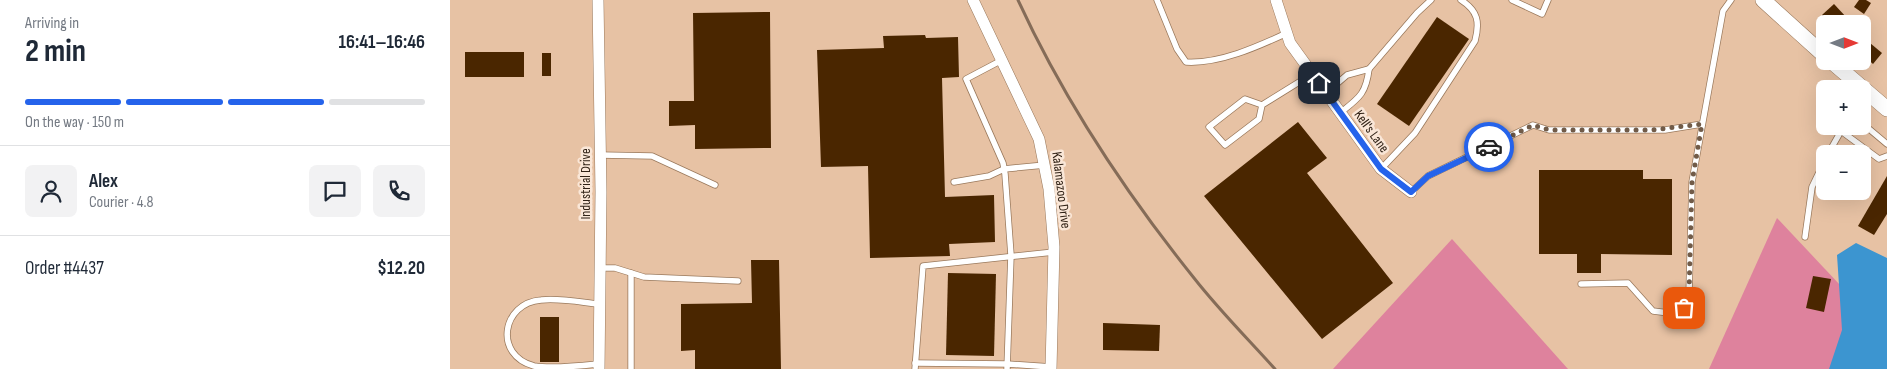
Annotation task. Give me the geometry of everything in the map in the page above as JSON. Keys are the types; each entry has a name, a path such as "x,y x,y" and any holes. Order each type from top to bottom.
{"main road":[{"path":"1763,0 1816,48"},
{"path":"1842,70 1887,109"}],"street":[{"name":"Industrial Drive","path":"598,0 600,155 599,366"},
{"name":"Kalamazoo Drive","path":"973,0 1039,139 1045,165 1049,189 1054,252 1051,368"},
{"name":"Kell's Lane","path":"1276,0 1290,43 1381,169 1411,192"}],"lane":[{"path":"1158,0 1177,49 1186,62 1197,62 1234,53 1287,33"},
{"path":"1340,112 1362,96 1367,85 1369,69 1417,13 1431,0"},
{"path":"1381,169 1414,133 1475,41 1478,28 1477,15 1470,6 1461,0"},
{"path":"1512,0 1542,14 1548,0"},
{"path":"1581,284 1628,283 1653,311 1669,313 1684,308 1689,294 1692,182 1723,11 1731,0"},
{"path":"1002,60 966,79 1004,169 1011,255 1007,366"},
{"path":"1326,93 1347,75 1369,69"},
{"path":"1262,106 1245,99 1209,126 1226,145 1258,119 1262,106 1312,74"},
{"path":"1411,192 1428,176 1533,125 1549,130 1656,130 1702,124"},
{"path":"1871,131 1887,144"},
{"path":"1848,135 1879,159 1886,157"},
{"path":"600,155 652,156 715,185"},
{"path":"954,182 989,176 1004,169 1045,165"},
{"path":"1804,237 1812,186 1816,178"},
{"path":"1051,368 915,366 923,266 1011,255 1054,252"},
{"path":"599,268 615,268 644,277 738,281"},
{"path":"631,273 631,369"},
{"path":"598,304 540,300 526,304 509,320 505,337 510,350 532,366 543,368 599,366"}],"shaded area":[{"path":"1777,218 1872,319 1839,369 1709,369"},
{"path":"1452,239 1568,369 1333,369"}],"water":[{"path":"1856,243 1887,258 1887,369 1829,369 1842,330 1837,255"}],"building":[{"path":"1859,0 1866,0 1871,3 1864,14 1854,7"},
{"path":"1834,4 1844,15 1822,15"},
{"path":"770,12 771,148 695,149 695,125 669,126 669,101 694,101 693,13"},
{"path":"1437,17 1469,39 1409,126 1377,104"},
{"path":"925,35 926,38 958,37 959,77 942,78 945,197 994,195 995,242 949,244 950,256 870,258 868,166 821,167 817,50 884,48 883,36"},
{"path":"1871,44 1882,53 1873,64 1871,62"},
{"path":"465,52 524,52 524,77 465,77"},
{"path":"542,53 551,53 551,76 542,76"},
{"path":"1298,122 1327,158 1307,173 1393,283 1322,339 1204,196"},
{"path":"1539,170 1643,170 1643,179 1672,179 1672,255 1601,254 1601,273 1577,273 1577,254 1539,254"},
{"path":"1887,176 1887,214 1874,235 1858,226"},
{"path":"751,260 779,260 781,369 695,369 695,350 681,351 681,304 752,303"},
{"path":"948,273 996,274 994,356 946,355"},
{"path":"1813,276 1831,279 1824,312 1806,308"},
{"path":"540,317 559,317 559,362 540,362"},
{"path":"1103,323 1160,325 1159,351 1103,350"}],"railway":[{"path":"1018,0 1055,74 1120,179 1204,290 1275,369"}],"way so far":[{"path":"1489,147 1533,125 1549,130 1665,130 1702,124 1692,182 1692,258 1689,294 1684,308"}],"route":[{"path":"1319,83 1381,169 1411,192 1428,176 1489,147"}]}
